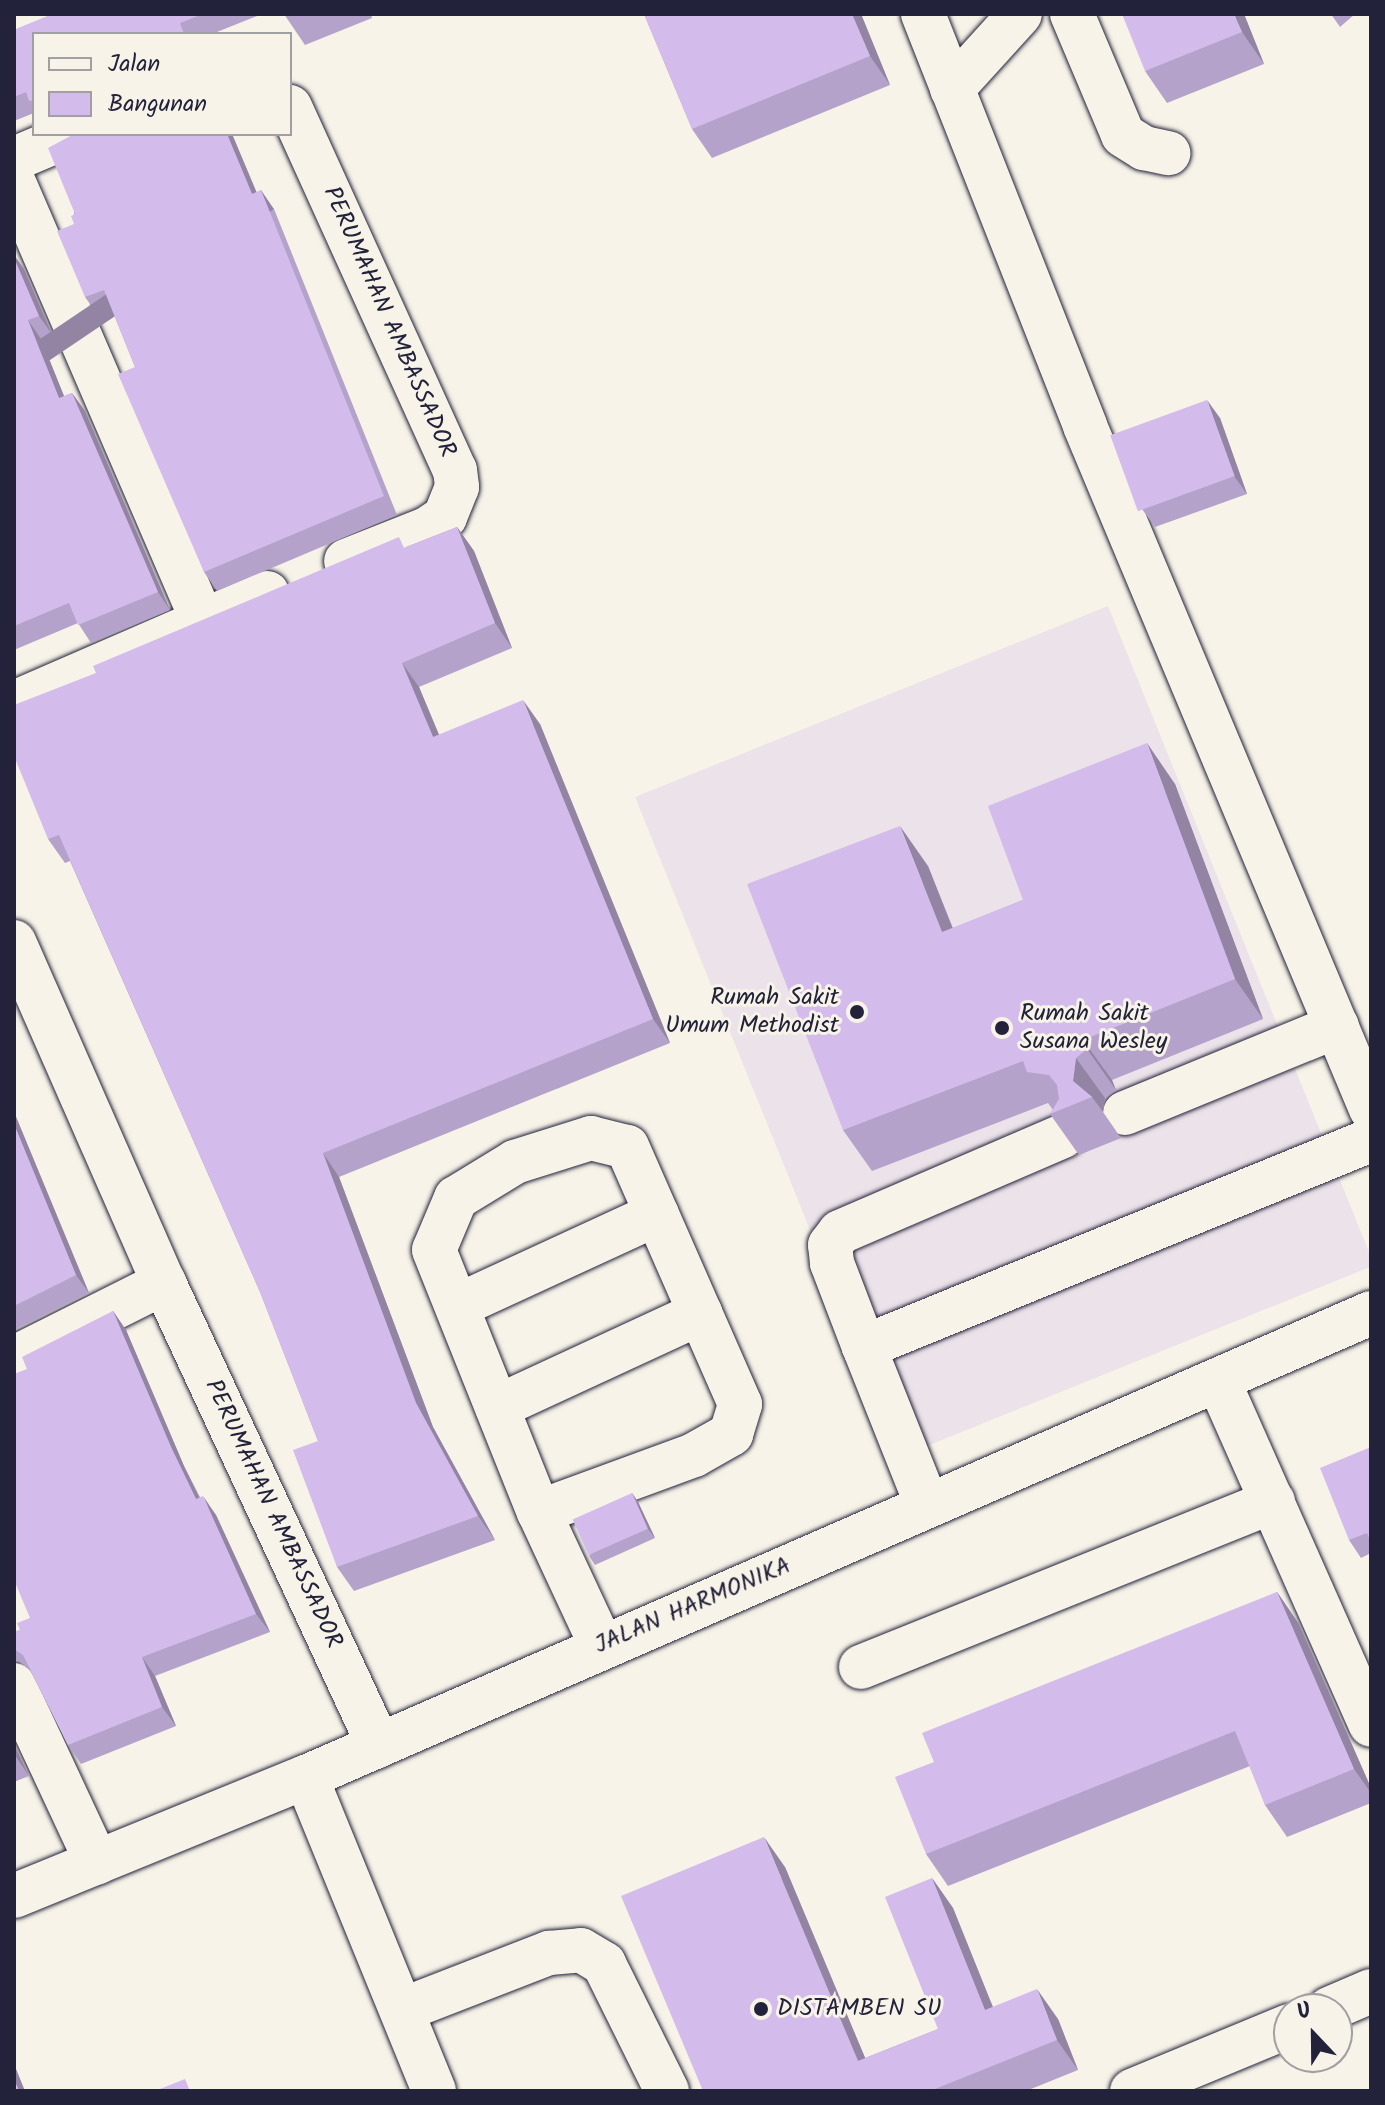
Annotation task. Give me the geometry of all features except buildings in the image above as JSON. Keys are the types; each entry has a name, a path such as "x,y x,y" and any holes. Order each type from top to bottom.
{"street":[{"path":"923,14 1085,426 1371,1109"},
{"path":"952,89 1020,14"},
{"path":"1072,14 1119,129 1144,148 1168,153"},
{"name":"PERUMAHAN AMBASSADOR","path":"14,703 202,620 427,529 445,517 457,487 455,470 292,111"},
{"path":"14,159 68,136"},
{"path":"14,183 202,620"},
{"name":"PERUMAHAN AMBASSADOR","path":"14,942 164,1283 379,1746"},
{"path":"1125,1113 1337,1026"},
{"path":"927,1505 832,1263 830,1245 840,1232 1063,1136"},
{"path":"539,1512 694,1455 731,1434 740,1404 627,1147 591,1138 515,1162 456,1198 434,1250 539,1512 601,1645"},
{"path":"864,1347 1371,1140"},
{"path":"457,1306 657,1214"},
{"path":"14,1358 164,1283"},
{"path":"497,1407 700,1313"},
{"name":"JALAN HARMONIKA","path":"14,1896 379,1746 601,1645 1371,1313"},
{"path":"1218,1380 1371,1725"},
{"path":"861,1667 1273,1501"},
{"path":"14,1685 97,1863"},
{"path":"306,1777 434,2091"},
{"path":"402,2010 549,1953 581,1950 604,1964 667,2091"},
{"path":"1132,2091 1273,2033"}],"shaded area":[{"name":"Rumah Sakit Susana Wesley","path":"1108,606 1371,1257 1371,1267 901,1456 635,797"}],"place":[{"name":"Rumah Sakit Umum Methodist","path":"857,1012"},
{"name":"Rumah Sakit Susana Wesley","path":"1002,1028"},
{"name":"DISTAMBEN SU","path":"761,2009"}]}
